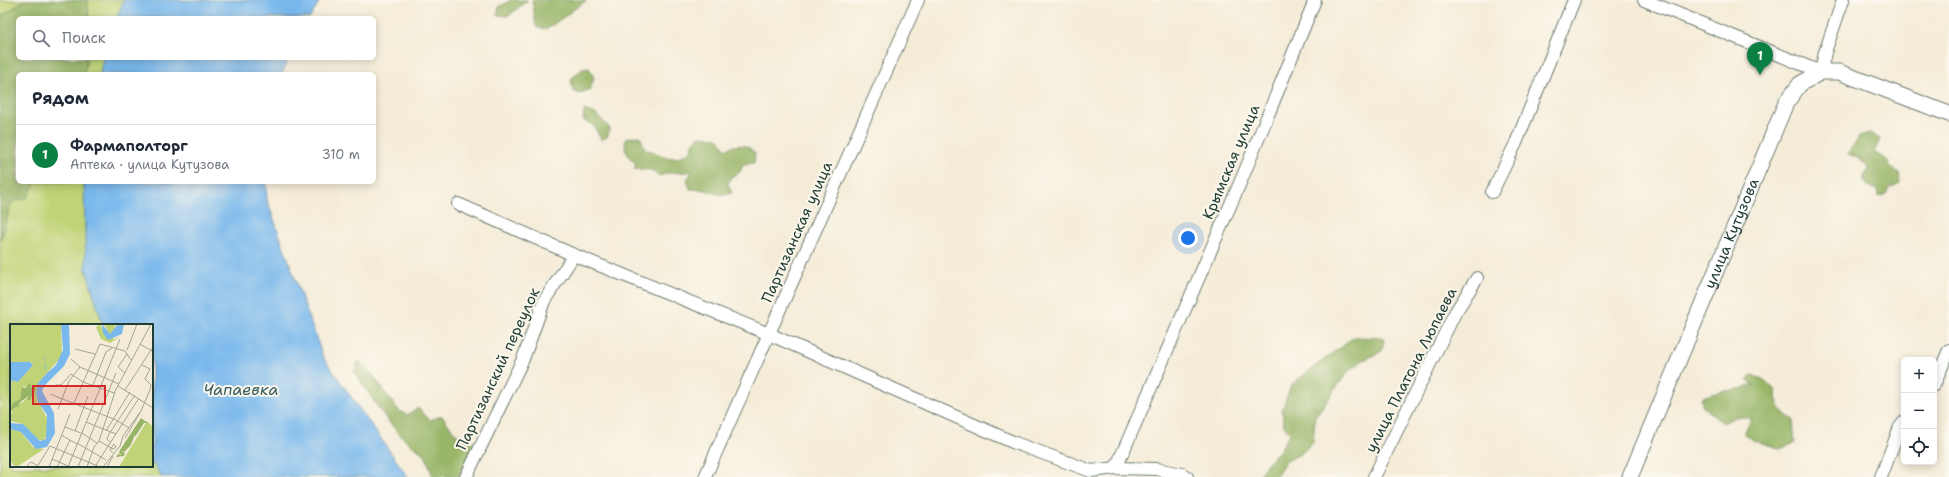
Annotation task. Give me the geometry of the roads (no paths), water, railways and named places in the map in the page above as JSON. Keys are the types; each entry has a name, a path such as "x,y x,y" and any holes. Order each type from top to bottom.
{"street":[{"name":"Партизанская улица","path":"705,477 918,0"},
{"name":"Крымская улица","path":"1116,468 1243,176 1315,0"},
{"path":"1492,192 1516,143 1574,0"},
{"path":"1644,0 1821,72 1840,72 1949,114"},
{"path":"1821,72 1825,52 1843,0"},
{"name":"улица Кутузова","path":"1630,477 1786,103 1800,84 1821,72"},
{"path":"458,204 574,255 769,334 1015,443 1091,471 1116,468 1158,469 1182,474 1187,477"},
{"name":"Партизанский переулок","path":"466,477 523,359 544,302 574,255"},
{"name":"улица Платона Люпаева","path":"1374,477 1455,312 1477,278"},
{"path":"1937,378 1949,350"},
{"path":"1881,477 1901,426"}],"water":[{"path":"124,0 320,0 311,16 118,16"},
{"path":"103,60 288,60 283,72 100,72"},
{"name":"Чапаевка","path":"84,184 266,184 267,200 323,357 408,477 162,477 153,464 153,324 103,324 86,269"}],"place":[{"name":"Фармаполторг","path":"1760,75"}]}
